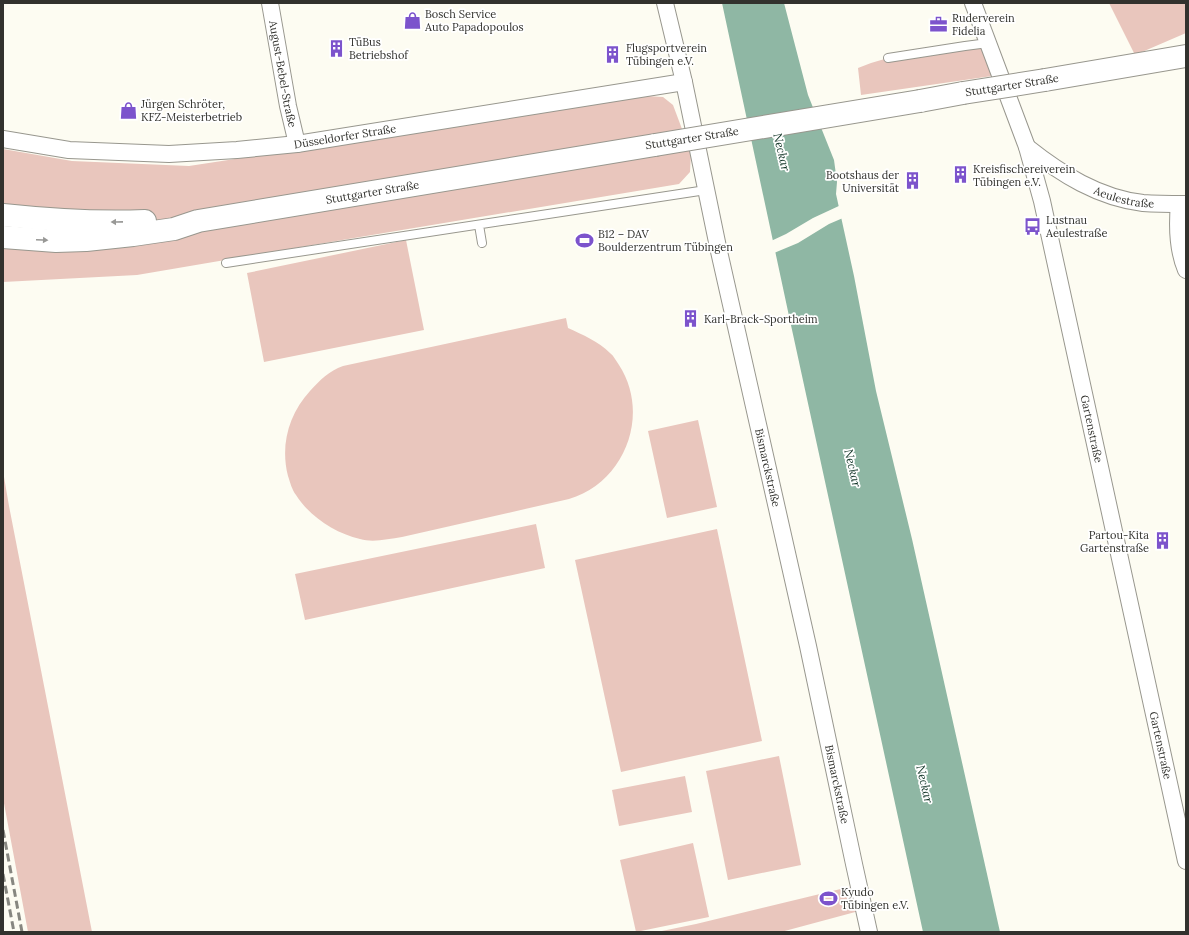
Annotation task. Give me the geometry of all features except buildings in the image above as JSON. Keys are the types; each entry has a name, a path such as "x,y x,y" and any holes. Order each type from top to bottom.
{"main road":[{"name":"Stuttgarter Straße","path":"3,236 56,241 86,240 174,229 198,221 1186,56"},
{"name":"Stuttgarter Straße","path":"3,215 59,220 117,222 173,219 198,221"}],"street":[{"name":"August-Bebel-Straße","path":"270,3 288,106 297,144"},
{"name":"Bismarckstraße","path":"665,3 684,82 730,300 808,646 869,932"},
{"name":"Gartenstraße","path":"973,3 1027,147 1042,201 1186,861"},
{"name":"Düsseldorfer Straße","path":"3,140 69,150 169,154 237,150 297,144 684,82"},
{"name":"Aeulestraße","path":"1027,147 1056,169 1088,187 1127,200 1143,203 1182,204"},
{"path":"1182,204 1178,231 1179,246 1186,270"}],"lane":[{"path":"888,58 959,46 988,44"},
{"path":"226,263 706,190"},
{"path":"479,225 482,243"}],"shaded area":[{"path":"1109,3 1186,3 1186,33 1135,55"},
{"path":"988,43 999,75 861,95 858,68 888,58"},
{"path":"646,96 663,97 673,105 691,153 690,172 679,184 137,275 3,282 3,149 72,161 189,166"},
{"path":"406,240 424,330 264,362 247,273"},
{"path":"566,318 568,328 595,342 613,356 628,384 633,404 632,425 627,444 618,462 605,478 589,491 569,499 402,537 375,541 360,539 341,533 332,528 308,510 295,493 291,486 286,464 285,453 288,430 303,400 317,383 329,373 343,366"},
{"path":"698,420 717,507 667,518 648,431"},
{"path":"3,471 92,932 28,932 3,798"},
{"path":"536,524 545,568 305,620 295,574"},
{"path":"717,529 762,741 621,772 575,560"},
{"path":"779,756 801,865 728,880 706,771"},
{"path":"685,776 692,812 619,826 612,790"},
{"path":"693,843 709,917 636,932 620,860"},
{"name":"Kyudo Tübingen e.V.","path":"853,886 859,911 781,932 657,932 696,924"}],"water":[{"name":"Neckar","path":"722,3 784,3 808,95 834,160 837,182 836,194 854,276 876,391 912,539 1000,932 923,932"}],"pier":[{"path":"841,205 843,218 829,224 798,243 774,253 771,241 813,218"}],"railway":[{"path":"3,830 22,932"},
{"path":"3,874 14,932"}],"place":[{"name":"Bosch Service Auto Papadopoulos","path":"412,20"},
{"name":"Ruderverein Fidelia","path":"939,24"},
{"name":"TüBus Betriebshof","path":"336,48"},
{"name":"Flugsportverein Tübingen e.V.","path":"613,54"},
{"name":"Jürgen Schröter, KFZ-Meisterbetrieb","path":"128,110"},
{"name":"Kreisfischereiverein Tübingen e.V.","path":"960,175"},
{"name":"Bootshaus der Universität","path":"912,181"},
{"name":"Lustnau Aeulestraße","path":"1033,226"},
{"name":"B12 – DAV Boulderzentrum Tübingen","path":"585,240"},
{"name":"Karl-Brack-Sportheim","path":"691,319"},
{"name":"Partou-Kita Gartenstraße","path":"1162,541"},
{"name":"Kyudo Tübingen e.V.","path":"828,898"}]}
